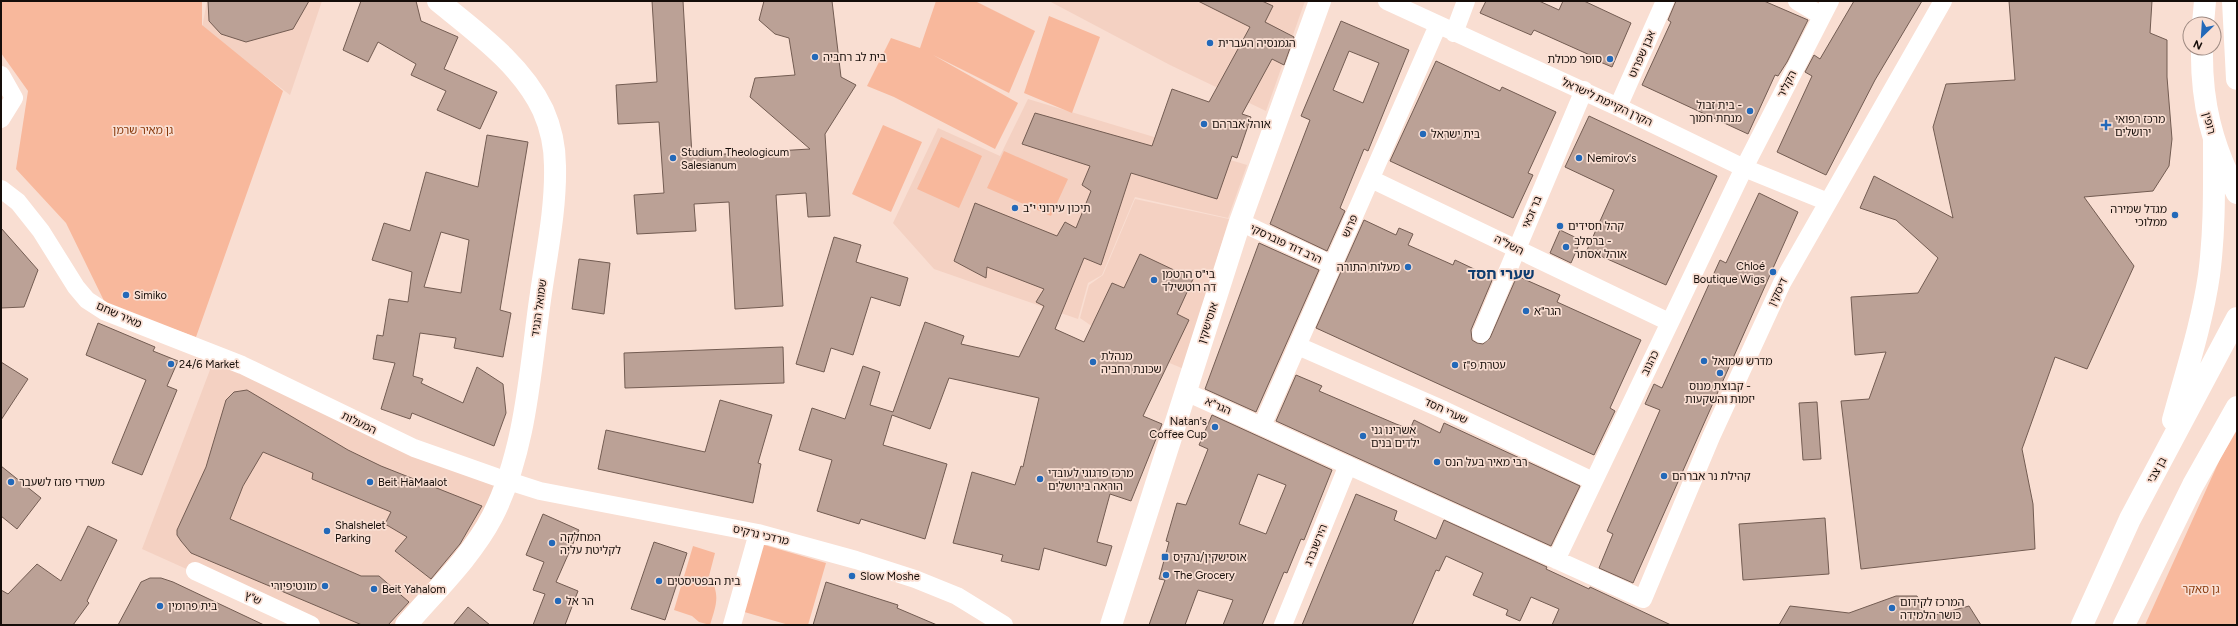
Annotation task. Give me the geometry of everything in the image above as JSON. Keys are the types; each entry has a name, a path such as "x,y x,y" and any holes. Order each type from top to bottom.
{"street":[{"name":"שמואל הנגיד","path":"420,625 483,553 502,522 513,483 526,399 550,224 555,167 554,144 544,111 525,82 499,53 438,1"},
{"name":"שמואל הנגיד","path":"406,625 480,536 513,483 530,448 541,394 567,195 567,143 557,111 543,84 508,45 459,1"},
{"name":"אוסישקין","path":"1111,625 1240,222 1320,1"},
{"name":"הקרן הקיימת לישראל","path":"1387,1 1446,29 1584,90 1744,168 1828,202"},
{"name":"פרוש","path":"1262,426 1371,179 1446,29 1466,1"},
{"name":"אבן שפרוט","path":"1618,107 1665,1"},
{"path":"1797,1 1826,8"},
{"name":"דיסקין","path":"1643,599 1711,437 1782,283 1943,1"},
{"path":"2204,16 2205,1"},
{"path":"2233,1 2237,78"},
{"name":"הקליר","path":"1744,168 1826,8"},
{"name":"רופין","path":"2202,56 2201,78 2205,106 2214,140 2237,193"},
{"path":"1,75 14,98 1,119"},
{"name":"בר זכאי","path":"1481,334 1584,90"},
{"path":"2160,466 2190,358 2209,275 2214,194 2214,140"},
{"name":"כהנוב","path":"1556,560 1744,168"},
{"name":"השל\"ה","path":"1371,179 1669,322"},
{"name":"מאיר שחם","path":"1,189 18,202 41,231 76,287 87,300 104,311 216,354"},
{"name":"הרב דוד פוברסקי","path":"1240,222 1333,265"},
{"name":"בן צבי","path":"2082,625 2130,519 2160,466 2237,318"},
{"name":"שערי חסד","path":"1298,346 1444,410 1594,481"},
{"name":"המעלות","path":"216,354 400,442 513,483"},
{"name":"הגר\"א","path":"1186,392 1643,599"},
{"path":"2124,625 2193,485 2237,407"},
{"name":"הירשנברג","path":"1283,625 1348,465"},
{"name":"מרדכי נרקיס","path":"513,483 554,494 758,533 856,560 915,579 958,596 1004,625"},
{"path":"732,625 758,533"},
{"name":"ש\"ץ","path":"195,571 311,625"}],"shaded area":[{"path":"207,1 322,1 290,95 202,28"},
{"name":"הגמנסיה העברית","path":"1049,1 1305,1 1266,111 1170,65"},
{"name":"תיכון עירוני י\"ב","path":"1028,99 1247,165 1228,218 1135,197 1102,275 1088,283 1078,319 934,269 893,223 938,128 1000,156"},
{"name":"בי\"ס הרטמן דה רוטשילד","path":"1135,199 1229,219 1184,369 1109,338 1080,318 1089,285 1103,275"},
{"path":"216,354 507,481 406,625 311,625 142,549"}],"green space":[{"name":"גן מאיר שרמן","path":"1,1 202,1 202,25 283,91 196,337 106,305 66,223 16,169 28,91 1,53"},
{"path":"936,1 975,1 1035,31 1009,93 933,55 1018,103 995,149 894,97 867,86 891,38 920,48"},
{"path":"1049,16 1100,37 1072,113 1024,93"},
{"path":"883,125 922,142 891,212 852,194"},
{"path":"941,137 982,156 959,208 917,189"},
{"path":"1004,151 1068,179 1051,216 987,188"},
{"name":"גן סאקר","path":"2237,430 2237,625 2145,625 2220,459"},
{"path":"761,544 826,563 808,625 789,625 741,611"},
{"path":"693,546 715,553 709,576 713,583 716,595 714,612 710,625 699,622 692,616 674,610"}],"building":[{"path":"208,1 309,1 293,29 246,42 221,34 209,21"},
{"path":"361,1 416,1 421,21 458,37 444,69 497,92 480,129 437,110 446,91 411,75 416,64 378,42 368,62 343,50"},
{"path":"652,1 683,1 692,156 810,149 750,97 755,78 795,75 789,38 775,34 759,20 764,1 832,1 841,77 856,85 825,134 830,216 808,217 806,193 776,195 783,306 735,309 729,202 694,204 696,231 637,234 634,195 664,193 659,122 618,124 616,85 657,82"},
{"path":"1198,1 1262,1 1273,6 1265,22 1294,37 1284,65 1272,59 1242,114 1251,117 1237,158 1232,156 1217,199 1131,173 1101,265 1084,258 1055,329 1084,342 1112,283 1124,288 1140,254 1193,279 1177,314 1189,320 1143,416 1162,424 1131,501 1110,494 1097,542 1112,546 1106,566 1044,548 1039,570 1001,561 1003,555 953,543 972,472 1015,485 1021,466 1023,467 1039,398 949,378 930,429 892,415 883,445 947,464 925,539 861,519 859,524 817,511 832,460 799,450 812,408 845,419 863,366 880,372 870,405 893,412 925,322 964,336 961,344 1019,357 1044,306 1036,302 1044,289 987,267 986,278 954,261 975,203 1057,236 1065,222 1076,228 1091,191 1082,185 1090,166 1022,144 1035,113 1152,146 1172,89 1209,102 1250,27"},
{"path":"1486,1 1539,1 1559,10 1563,1 1584,1 1631,23 1612,67 1591,58 1592,56 1534,30 1531,35 1480,13"},
{"path":"1676,1 1764,1 1808,20 1787,62 1778,76 1775,75 1748,134 1642,85 1671,22 1668,20"},
{"path":"1854,1 1922,1 1875,80 1826,175 1777,152 1812,76 1805,72 1814,55 1820,59"},
{"path":"2009,1 2152,1 2150,33 2167,40 2167,77 2172,139 2169,166 2153,191 2084,197 2134,266 2087,369 2055,357 2022,449 2033,504 2035,549 1861,569 1841,401 1869,399 1886,352 1855,355 1851,297 1918,293 1938,258 1896,220 1860,208 1874,176 1953,218 1933,127 1946,84 2015,80"},
{"path":"1341,21 1409,50 1368,151 1364,149 1340,208 1345,211 1327,251 1270,224 1310,120 1301,116","holes":["1349,51 1379,63 1363,103 1333,90"]},
{"path":"1436,61 1500,91 1502,87 1556,112 1528,173 1533,175 1513,218 1390,161"},
{"path":"1589,116 1717,176 1666,285 1587,250 1614,190 1565,167"},
{"path":"487,135 528,142 500,310 511,313 503,357 454,348 456,338 420,333 413,376 423,379 421,383 463,403 477,367 503,384 506,413 494,446 412,413 410,419 381,409 395,363 373,359 377,335 383,336 389,299 408,302 412,272 372,260 384,223 410,231 426,172 478,187","holes":["441,232 469,240 461,293 424,287"]},
{"path":"1759,193 1798,212 1633,583 1599,568 1613,534 1607,531 1660,410 1645,404 1654,384 1662,388 1720,260 1726,263"},
{"path":"1364,220 1396,235 1399,228 1413,234 1408,245 1453,265 1455,260 1493,278 1471,330 1472,340 1477,343 1483,344 1490,338 1517,276 1560,295 1557,302 1641,340 1610,408 1615,411 1594,455 1316,328"},
{"path":"1,228 38,270 24,307 1,308"},
{"name":"ברסלב - אוהל אסתר","path":"1560,230 1581,240 1571,263 1550,253"},
{"path":"834,237 861,245 856,262 908,278 900,306 871,297 853,355 831,348 824,372 796,364"},
{"path":"1259,243 1319,270 1256,412 1205,389"},
{"path":"579,259 610,263 604,314 572,309"},
{"path":"98,323 155,347 153,351 178,361 167,386 177,390 142,475 112,463 146,380 86,355"},
{"path":"783,347 784,383 625,388 624,353"},
{"path":"1,362 28,379 1,420"},
{"path":"1296,375 1322,386 1319,391 1396,424 1410,429 1414,420 1440,433 1444,423 1580,486 1551,546 1276,421"},
{"path":"247,390 348,450 381,466 482,506 460,544 431,579 395,551 407,537 385,524 391,512 312,479 313,473 263,452 243,486 230,519 361,576 379,576 409,602 388,625 362,625 191,553 177,535 177,530 206,467 226,400 234,392"},
{"path":"720,400 772,415 758,463 761,464 753,503 598,469 606,430 705,452"},
{"path":"1817,402 1821,459 1803,460 1799,403"},
{"path":"1212,415 1332,470 1304,540 1301,539 1287,573 1284,572 1262,625 1223,625 1233,600 1198,590 1185,625 1149,625 1165,580 1159,579 1169,542 1166,541 1177,503 1186,505 1208,449 1199,445","holes":["1258,474 1286,485 1266,534 1239,524"]},
{"name":"משרדי פזגז לשעבר","path":"1,466 41,498 17,529 1,516"},
{"path":"1356,494 1397,511 1394,520 1436,539 1444,520 1547,567 1546,569 1589,589 1590,587 1671,625 1552,625 1559,609 1531,597 1520,621 1506,615 1508,610 1473,595 1483,573 1446,556 1439,571 1436,570 1412,625 1302,625"},
{"path":"543,514 579,530 556,582 578,591 565,625 533,625 545,594 533,590 544,562 526,555"},
{"path":"1825,518 1829,574 1743,580 1739,524"},
{"path":"88,526 117,540 87,601 89,603 73,625 1,625 1,590 8,594 37,564 61,581"},
{"name":"בית הבפטיסטים","path":"654,542 687,553 665,620 631,609"},
{"name":"בית פרומין","path":"150,578 161,578 173,582 264,625 118,625 141,582"},
{"path":"826,582 898,605 897,608 937,625 813,625"},
{"name":"המרכז לקידום כושר הלמידה","path":"1896,596 1917,596 1928,617 1969,606 1981,625 1779,625 1790,606 1849,613"},
{"path":"468,607 490,625 453,625"}],"place":[{"name":"הגמנסיה העברית","path":"1210,43"},
{"name":"בית לב רחביה","path":"815,57"},
{"name":"סופר מכולת","path":"1610,59"},
{"name":"בית זבול - מנחת חמוך","path":"1750,111"},
{"name":"אוהל אברהם","path":"1204,124"},
{"name":"מרכז רפואי ירושלים","path":"2106,125"},
{"name":"בית ישראל","path":"1423,134"},
{"name":"Studium Theologicum Salesianum","path":"673,158"},
{"name":"Nemirov's","path":"1579,158"},
{"name":"תיכון עירוני י\"ב","path":"1015,208"},
{"name":"מגדל שמירה ממלוכי","path":"2175,215"},
{"name":"קהל חסידים","path":"1560,226"},
{"name":"ברסלב - אוהל אסתר","path":"1566,247"},
{"name":"מעלות התורה","path":"1408,267"},
{"name":"Chloé Boutique Wigs","path":"1773,272"},
{"name":"בי\"ס הרטמן דה רוטשילד","path":"1154,280"},
{"name":"Simiko","path":"126,295"},
{"name":"הגר\"א","path":"1526,311"},
{"name":"מדרש שמואל","path":"1704,361"},
{"name":"מנהלת שכונת רחביה","path":"1093,362"},
{"name":"24/6 Market","path":"171,364"},
{"name":"עטרת פ\"ז","path":"1455,365"},
{"name":"קבוצת מנוס - יזמות והשקעות","path":"1720,373"},
{"name":"Natan's Coffee Cup","path":"1215,427"},
{"name":"אשרינו גני ילדים בנים","path":"1363,436"},
{"name":"רבי מאיר בעל הנס","path":"1437,462"},
{"name":"קהילת נר אברהם","path":"1664,476"},
{"name":"מרכז פדגוגי לעובדי הוראה בירושלים","path":"1040,479"},
{"name":"משרדי פזגז לשעבר","path":"11,482"},
{"name":"Beit HaMaalot","path":"370,482"},
{"name":"Shalshelet Parking","path":"327,531"},
{"name":"המחלקה לקליטת עליה","path":"552,543"},
{"name":"אוסישקין/נרקיס","path":"1165,557"},
{"name":"The Grocery","path":"1166,575"},
{"name":"Slow Moshe","path":"852,576"},
{"name":"בית הבפטיסטים","path":"659,581"},
{"name":"מונטיפיורי","path":"325,586"},
{"name":"Beit Yahalom","path":"374,589"},
{"name":"הר אל","path":"558,601"},
{"name":"בית פרומין","path":"160,606"},
{"name":"המרכז לקידום כושר הלמידה","path":"1892,608"}],"district":[{"name":"שערי חסד","path":"1501,274"}]}
